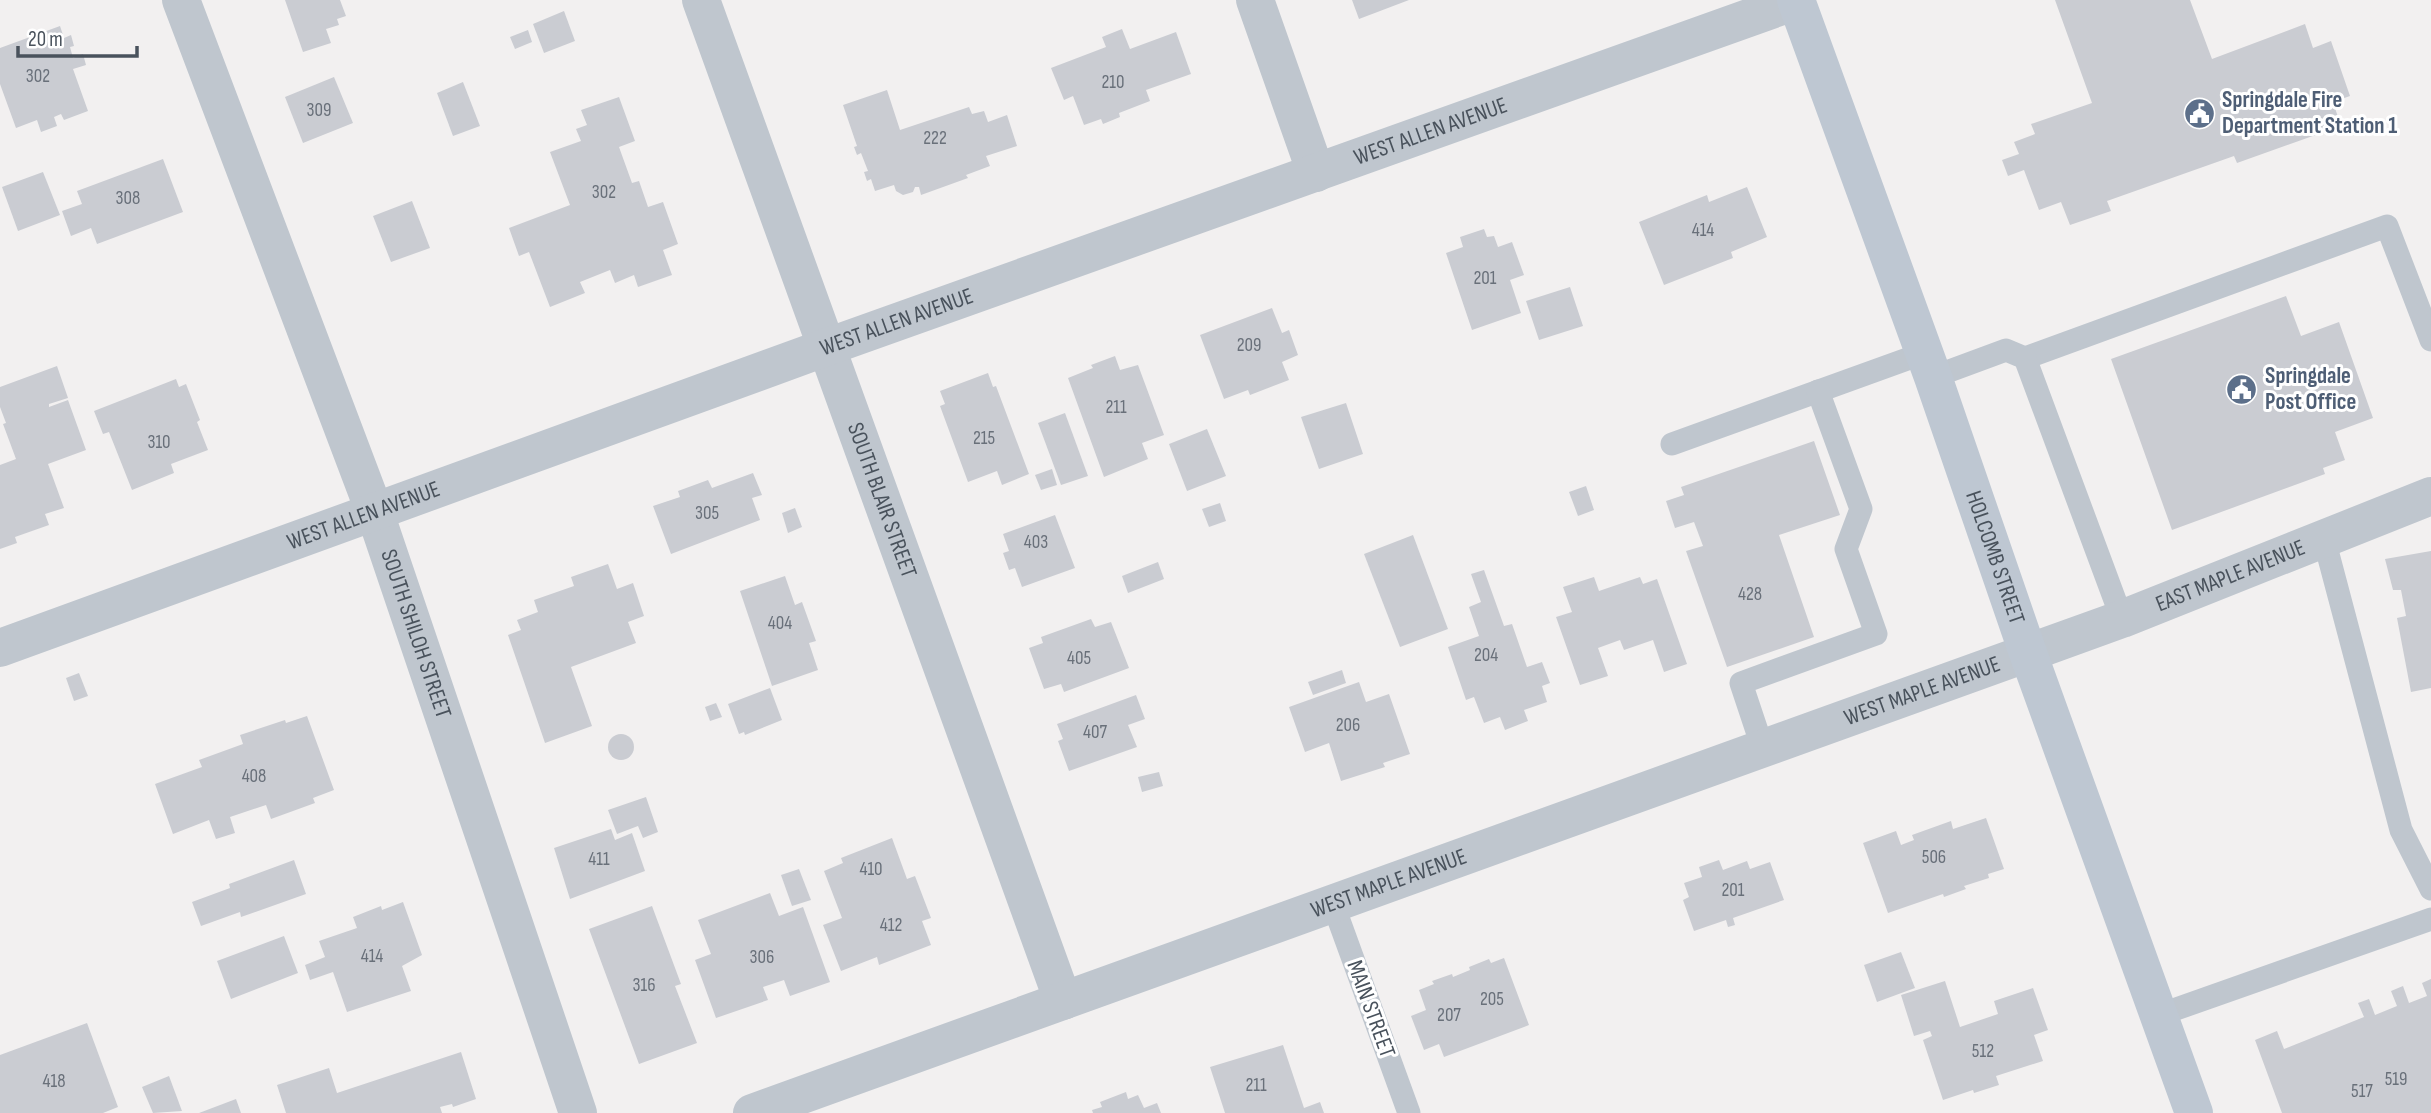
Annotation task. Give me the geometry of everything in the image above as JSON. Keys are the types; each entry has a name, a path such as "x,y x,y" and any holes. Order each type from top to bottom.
{"street":[{"name":"SOUTH SHILOH STREET","path":"181,0 375,513 578,1113"},
{"name":"SOUTH BLAIR STREET","path":"701,0 1063,1002"},
{"path":"1255,0 1316,173"},
{"name":"WEST ALLEN AVENUE","path":"0,648 828,346 1796,0"},
{"name":"HOLCOMB STREET","path":"1796,0 1929,365 2028,653 2194,1113"},
{"name":"EAST MAPLE AVENUE","path":"2028,653 2122,619 2431,496"},
{"name":"WEST MAPLE AVENUE","path":"752,1113 2028,653"}],"lane":[{"path":"1672,444 1818,391 1929,365 2006,351 2025,358 2387,226 2431,340"},
{"path":"2025,358 2122,619"},
{"path":"1763,749 1741,683 1876,634 1846,549 1861,509 1818,391"},
{"path":"2324,539 2401,830 2431,889"},
{"name":"MAIN STREET","path":"1333,904 1409,1113"},
{"path":"2159,1015 2431,919"}],"building":[{"path":"285,0 340,0 346,16 337,19 339,25 326,29 331,43 303,52"},
{"path":"1352,0 1409,0 1359,19"},
{"name":"Springdale Fire Department Station 1","path":"2055,0 2190,0 2212,59 2305,24 2313,48 2331,41 2350,96 2333,102 2341,126 2237,163 2234,156 2107,201 2111,211 2070,225 2061,202 2039,210 2024,170 2008,176 2002,160 2019,154 2014,142 2035,134 2031,124 2092,103"},
{"path":"564,11 575,41 544,53 533,24"},
{"path":"60,26 64,38 71,35 73,58 83,54 86,65 73,69 88,111 64,120 61,114 54,117 57,126 41,132 37,120 16,128 0,84 0,48"},
{"path":"1122,29 1130,49 1176,32 1191,74 1146,90 1150,101 1119,113 1120,117 1103,124 1101,119 1084,125 1073,96 1064,100 1051,68 1106,47 1102,37"},
{"path":"528,30 532,42 515,49 510,37"},
{"path":"334,77 353,123 303,143 285,97"},
{"path":"463,82 480,126 453,136 437,93"},
{"path":"887,90 900,130 969,107 972,114 984,111 988,122 1007,115 1017,146 986,156 990,166 966,175 968,178 921,195 919,187 903,195 896,191 894,185 875,191 871,179 867,181 864,172 868,171 861,153 857,155 854,147 857,146 843,105"},
{"path":"619,97 635,141 619,147 632,183 639,181 648,207 663,202 678,244 663,250 672,275 638,287 634,275 615,283 610,270 580,282 585,293 550,307 529,252 519,256 509,228 570,205 550,152 581,141 576,129 587,125 581,110"},
{"path":"163,159 183,212 97,244 91,228 71,236 62,211 82,204 77,191"},
{"path":"43,172 60,215 18,231 2,187"},
{"path":"1747,187 1767,237 1731,252 1733,258 1664,285 1639,222 1707,195 1709,202"},
{"path":"412,201 430,248 391,262 373,216"},
{"path":"1484,229 1487,237 1494,236 1498,247 1512,242 1524,275 1510,280 1521,313 1472,330 1446,253 1463,247 1460,237"},
{"path":"1570,287 1583,326 1539,340 1526,301"},
{"name":"Springdale Post Office","path":"2286,296 2301,336 2339,322 2373,418 2335,432 2345,460 2323,468 2325,474 2172,530 2111,359"},
{"path":"1272,308 1282,333 1289,330 1298,355 1282,362 1289,380 1250,395 1248,390 1224,399 1200,335"},
{"path":"1115,356 1120,370 1138,365 1164,435 1142,443 1148,459 1104,477 1068,378"},
{"path":"57,366 68,398 49,404 49,407 68,400 86,450 48,464 64,508 45,514 49,525 15,537 17,543 0,549 0,465 16,459 3,424 6,423 0,407 0,387"},
{"path":"988,373 993,387 996,386 1029,474 1002,485 997,471 968,482 940,406 945,404 940,391"},
{"path":"176,379 179,387 186,384 208,450 171,464 174,473 132,490 109,432 103,434 94,411"},
{"path":"1346,403 1363,454 1319,469 1301,417"},
{"path":"1065,413 1088,476 1061,485 1038,423"},
{"path":"1207,429 1226,476 1187,491 1169,444"},
{"path":"1814,441 1840,515 1779,535 1814,637 1727,667 1686,551 1703,546 1694,522 1675,528 1666,501 1684,495 1681,487"},
{"path":"1052,469 1057,485 1041,490 1035,475"},
{"path":"753,473 762,495 752,498 760,520 671,554 653,506 680,497 678,491 708,480 712,488"},
{"path":"1586,486 1594,510 1578,516 1569,492"},
{"path":"1220,503 1226,521 1209,527 1202,509"},
{"path":"795,508 802,527 788,533 782,513"},
{"path":"1055,515 1075,568 1022,587 1015,568 1009,570 1003,553 1009,551 1003,534"},
{"path":"1413,535 1448,629 1400,647 1364,554"},
{"path":"2431,551 2431,688 2411,692 2397,618 2406,616 2401,590 2393,590 2385,559"},
{"path":"1158,562 1164,579 1128,593 1122,576"},
{"path":"608,564 617,589 633,583 644,616 628,622 636,643 571,667 592,726 545,743 508,635 521,630 517,620 538,612 534,600 574,586 571,577"},
{"path":"1484,570 1504,626 1512,624 1527,667 1542,662 1550,683 1542,686 1547,702 1524,710 1528,721 1505,730 1500,717 1484,723 1474,697 1466,700 1448,647 1479,636 1469,607 1481,602 1471,574"},
{"path":"785,576 795,605 802,602 816,641 809,643 818,670 772,686 740,591"},
{"path":"1594,577 1599,591 1640,577 1643,584 1657,579 1687,664 1664,672 1653,640 1624,650 1620,640 1598,648 1608,676 1580,685 1556,617 1572,612 1563,587"},
{"path":"1091,619 1095,627 1111,622 1129,668 1064,692 1061,684 1044,689 1029,648 1043,643 1041,637"},
{"path":"1342,670 1346,683 1313,695 1308,682"},
{"path":"79,673 88,696 74,701 66,678"},
{"path":"1359,682 1366,702 1389,694 1410,754 1383,763 1385,767 1341,781 1329,743 1305,752 1289,707"},
{"path":"770,688 782,720 745,735 744,732 739,734 728,704"},
{"path":"1136,695 1145,719 1128,725 1137,747 1069,771 1058,741 1063,739 1057,724"},
{"path":"716,703 722,717 710,721 705,707"},
{"path":"307,716 334,790 313,798 315,803 271,819 266,805 230,817 235,833 216,839 209,820 173,834 155,784 202,767 199,760 243,744 240,735 285,720 286,723"},
{"path":"621,734 630,738 634,747 630,756 621,760 612,756 608,747 612,738"},
{"path":"1159,772 1163,786 1142,792 1138,777"},
{"path":"646,797 658,832 643,838 638,826 617,834 608,810"},
{"path":"1986,818 2004,869 1988,874 1989,878 1964,886 1966,889 1888,913 1863,843 1896,831 1901,845 1914,840 1912,835 1951,821 1953,829"},
{"path":"611,829 615,840 632,833 645,871 570,899 554,848"},
{"path":"892,838 907,879 915,876 931,918 922,921 931,945 879,965 877,957 841,971 823,925 842,918 824,871 843,863 841,858"},
{"path":"294,860 306,894 241,917 240,912 201,926 192,902 230,888 229,884"},
{"path":"1719,860 1723,870 1747,861 1750,869 1770,862 1784,900 1733,918 1735,925 1728,927 1726,920 1694,931 1683,900 1689,897 1684,883 1702,877 1699,867"},
{"path":"799,869 811,900 792,906 781,875"},
{"path":"770,893 779,916 803,907 830,982 790,996 784,980 763,987 768,1000 716,1018 695,960 711,954 698,920"},
{"path":"403,902 422,955 402,966 411,991 347,1012 333,972 310,980 305,965 325,957 319,941 357,928 353,917 381,906 382,910"},
{"path":"652,906 681,984 675,986 697,1043 639,1064 589,929"},
{"path":"284,936 298,973 231,999 217,961"},
{"path":"1901,952 1915,988 1877,1002 1864,965"},
{"path":"1504,958 1529,1025 1444,1057 1439,1044 1424,1050 1411,1016 1426,1010 1419,990 1434,984 1432,981 1452,974 1453,977 1489,959 1491,963"},
{"path":"2431,979 2431,1113 2282,1113 2255,1040 2277,1031 2284,1049 2364,1017 2358,1003 2369,999 2375,1015 2397,1006 2391,991 2403,986 2409,1003 2427,996 2422,983"},
{"path":"1945,981 1960,1027 1998,1014 1994,1001 2033,988 2048,1030 2034,1035 2043,1061 1996,1076 1999,1085 1943,1100 1923,1040 1932,1036 1930,1031 1914,1036 1901,995"},
{"path":"87,1023 118,1107 103,1113 0,1113 0,1055"},
{"path":"1283,1045 1304,1108 1320,1102 1324,1113 1225,1113 1210,1067"},
{"path":"461,1052 476,1099 453,1107 452,1104 440,1107 442,1113 286,1113 277,1085 329,1068 337,1093"},
{"path":"169,1076 182,1111 153,1113 142,1087"},
{"path":"1126,1092 1128,1099 1138,1095 1144,1108 1157,1103 1161,1113 1093,1113 1092,1110 1102,1107 1100,1102"},
{"path":"236,1099 241,1113 199,1113"}],"place":[{"name":"Springdale Fire Department Station 1","path":"2199,113"},
{"name":"Springdale Post Office","path":"2242,389"}]}
